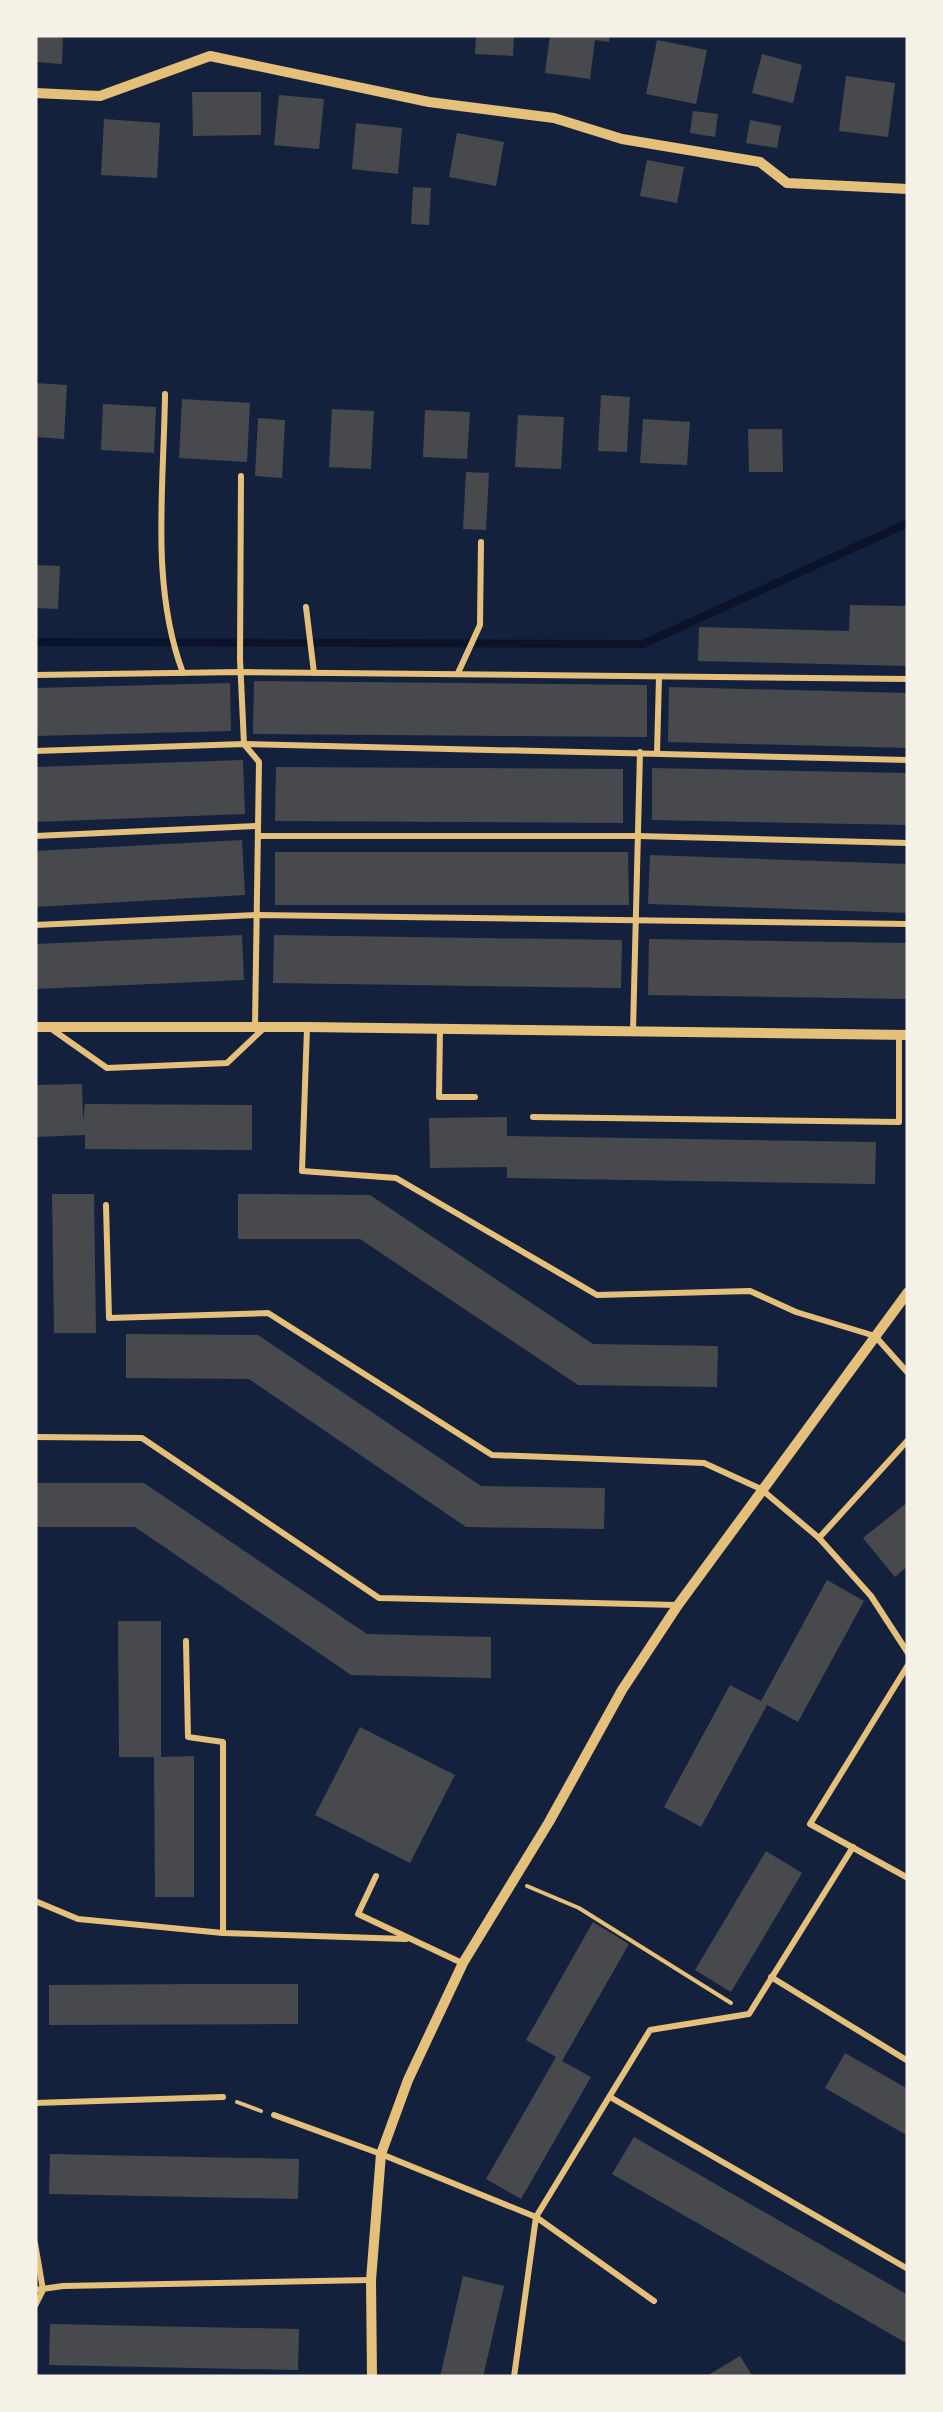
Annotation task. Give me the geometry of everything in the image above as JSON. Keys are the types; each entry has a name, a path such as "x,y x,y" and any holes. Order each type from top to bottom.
{"street":[{"path":"35,94 100,96 210,56 429,102 554,118 622,138 760,162 788,183 908,189"},
{"path":"35,1027 904,1035"},
{"path":"372,2377 372,2280 381,2154 408,2080 463,1963 622,1690 678,1605 908,1292"}],"lane":[{"path":"166,394 162,575 165,617 183,673"},
{"path":"50,1027 107,1068 227,1064 260,1027 259,762 244,744 240,659 241,476"},
{"path":"458,674 480,625 481,542"},
{"path":"306,608 314,673"},
{"path":"35,675 242,672 908,680"},
{"path":"657,752 659,677"},
{"path":"35,751 244,744 908,760"},
{"path":"633,1032 640,752"},
{"path":"35,836 258,826"},
{"path":"258,836 638,836 908,843"},
{"path":"35,924 257,915 908,924"},
{"path":"307,1027 302,1171 396,1178 597,1295 750,1291 796,1312 875,1336 908,1373"},
{"path":"440,1029 439,1097 475,1098"},
{"path":"533,1117 900,1122 904,1035"},
{"path":"106,1205 110,1318 268,1313 492,1455 704,1463 761,1490 819,1538 871,1596 908,1653"},
{"path":"36,1437 142,1438 379,1598 678,1605"},
{"path":"819,1538 908,1440"},
{"path":"186,1641 188,1737 223,1742 223,1933"},
{"path":"908,1665 810,1824 908,1878"},
{"path":"514,2377 536,2217 650,2030 749,2014 853,1846"},
{"path":"376,1876 358,1914 463,1963"},
{"path":"35,1900 78,1919 223,1933 406,1939"},
{"path":"771,1977 908,2060"},
{"path":"610,2097 908,2269"},
{"path":"35,2102 223,2098"},
{"path":"274,2116 381,2154 536,2217 654,2301"},
{"path":"35,2243 39,2290 35,2306"},
{"path":"39,2290 63,2286 372,2280"}],"path":[{"path":"513,1880 578,1908 749,2014"},
{"path":"223,2098 274,2116"}],"building":[{"path":"35,35 63,35 62,64 35,62"},
{"path":"476,35 514,35 513,56 475,54"},
{"path":"550,35 610,35 609,42 595,40 590,79 545,73"},
{"path":"657,40 707,50 696,104 646,94"},
{"path":"762,54 802,65 793,103 752,93"},
{"path":"846,76 895,83 888,137 839,131"},
{"path":"192,92 261,92 261,135 193,136"},
{"path":"279,95 324,99 319,149 274,145"},
{"path":"693,111 718,114 715,137 690,133"},
{"path":"104,119 160,123 157,178 101,175"},
{"path":"750,120 781,126 777,148 746,143"},
{"path":"356,123 402,128 398,174 352,169"},
{"path":"457,133 504,142 496,186 449,177"},
{"path":"647,160 684,167 677,203 640,196"},
{"path":"413,187 431,188 429,225 411,224"},
{"path":"35,383 67,385 64,439 35,437"},
{"path":"601,395 630,397 627,452 598,451"},
{"path":"182,399 250,403 247,462 179,458"},
{"path":"103,404 156,407 154,453 101,450"},
{"path":"332,409 374,411 371,469 329,467"},
{"path":"425,410 470,412 467,459 423,457"},
{"path":"518,415 564,417 561,469 515,467"},
{"path":"258,418 285,420 282,478 255,476"},
{"path":"643,419 690,422 687,465 640,463"},
{"path":"748,429 782,429 783,472 749,472"},
{"path":"466,472 489,473 486,530 463,529"},
{"path":"35,565 60,566 58,609 35,608"},
{"path":"850,605 908,606 908,666 698,661 699,627 849,631"},
{"path":"254,681 647,685 647,737 253,734"},
{"path":"230,683 231,731 35,736 35,688"},
{"path":"669,687 908,693 908,748 668,742"},
{"path":"243,760 245,814 35,822 35,767"},
{"path":"276,767 623,769 623,823 275,821"},
{"path":"652,768 908,773 908,825 652,820"},
{"path":"242,840 245,895 35,907 35,851"},
{"path":"275,852 628,852 629,905 275,905"},
{"path":"650,855 908,864 908,913 648,904"},
{"path":"242,935 244,980 35,989 35,944"},
{"path":"274,935 622,940 621,988 273,983"},
{"path":"649,939 908,943 908,999 648,995"},
{"path":"82,1084 83,1120 85,1104 252,1105 252,1150 85,1149 85,1135 35,1137 35,1085"},
{"path":"507,1117 507,1136 876,1142 875,1184 507,1178 507,1167 430,1168 429,1118"},
{"path":"52,1194 94,1194 96,1333 54,1333"},
{"path":"238,1194 370,1195 593,1344 718,1346 717,1387 578,1385 360,1239 238,1239"},
{"path":"126,1334 258,1335 481,1486 605,1488 604,1529 466,1527 249,1379 126,1378"},
{"path":"35,1483 144,1483 367,1634 491,1637 491,1678 351,1675 135,1527 35,1527"},
{"path":"908,1502 908,1566 895,1577 863,1538"},
{"path":"827,1580 864,1601 798,1722 767,1705 701,1827 664,1807 730,1685 761,1701"},
{"path":"118,1621 161,1621 161,1757 194,1756 194,1897 155,1897 154,1757 119,1757"},
{"path":"360,1727 455,1775 410,1863 315,1815"},
{"path":"766,1851 802,1873 731,1992 695,1970"},
{"path":"593,1922 629,1944 562,2061 591,2077 521,2199 486,2179 556,2057 526,2040"},
{"path":"298,1984 298,2024 49,2025 49,1985"},
{"path":"845,2053 908,2089 908,2136 825,2088"},
{"path":"634,2137 908,2295 908,2344 612,2174"},
{"path":"50,2154 299,2159 298,2199 49,2194"},
{"path":"463,2276 504,2286 483,2377 440,2377"},
{"path":"50,2324 299,2329 298,2370 49,2365"},
{"path":"740,2356 753,2377 705,2377"}],"waterway":[{"path":"35,642 643,644 908,523"}]}
